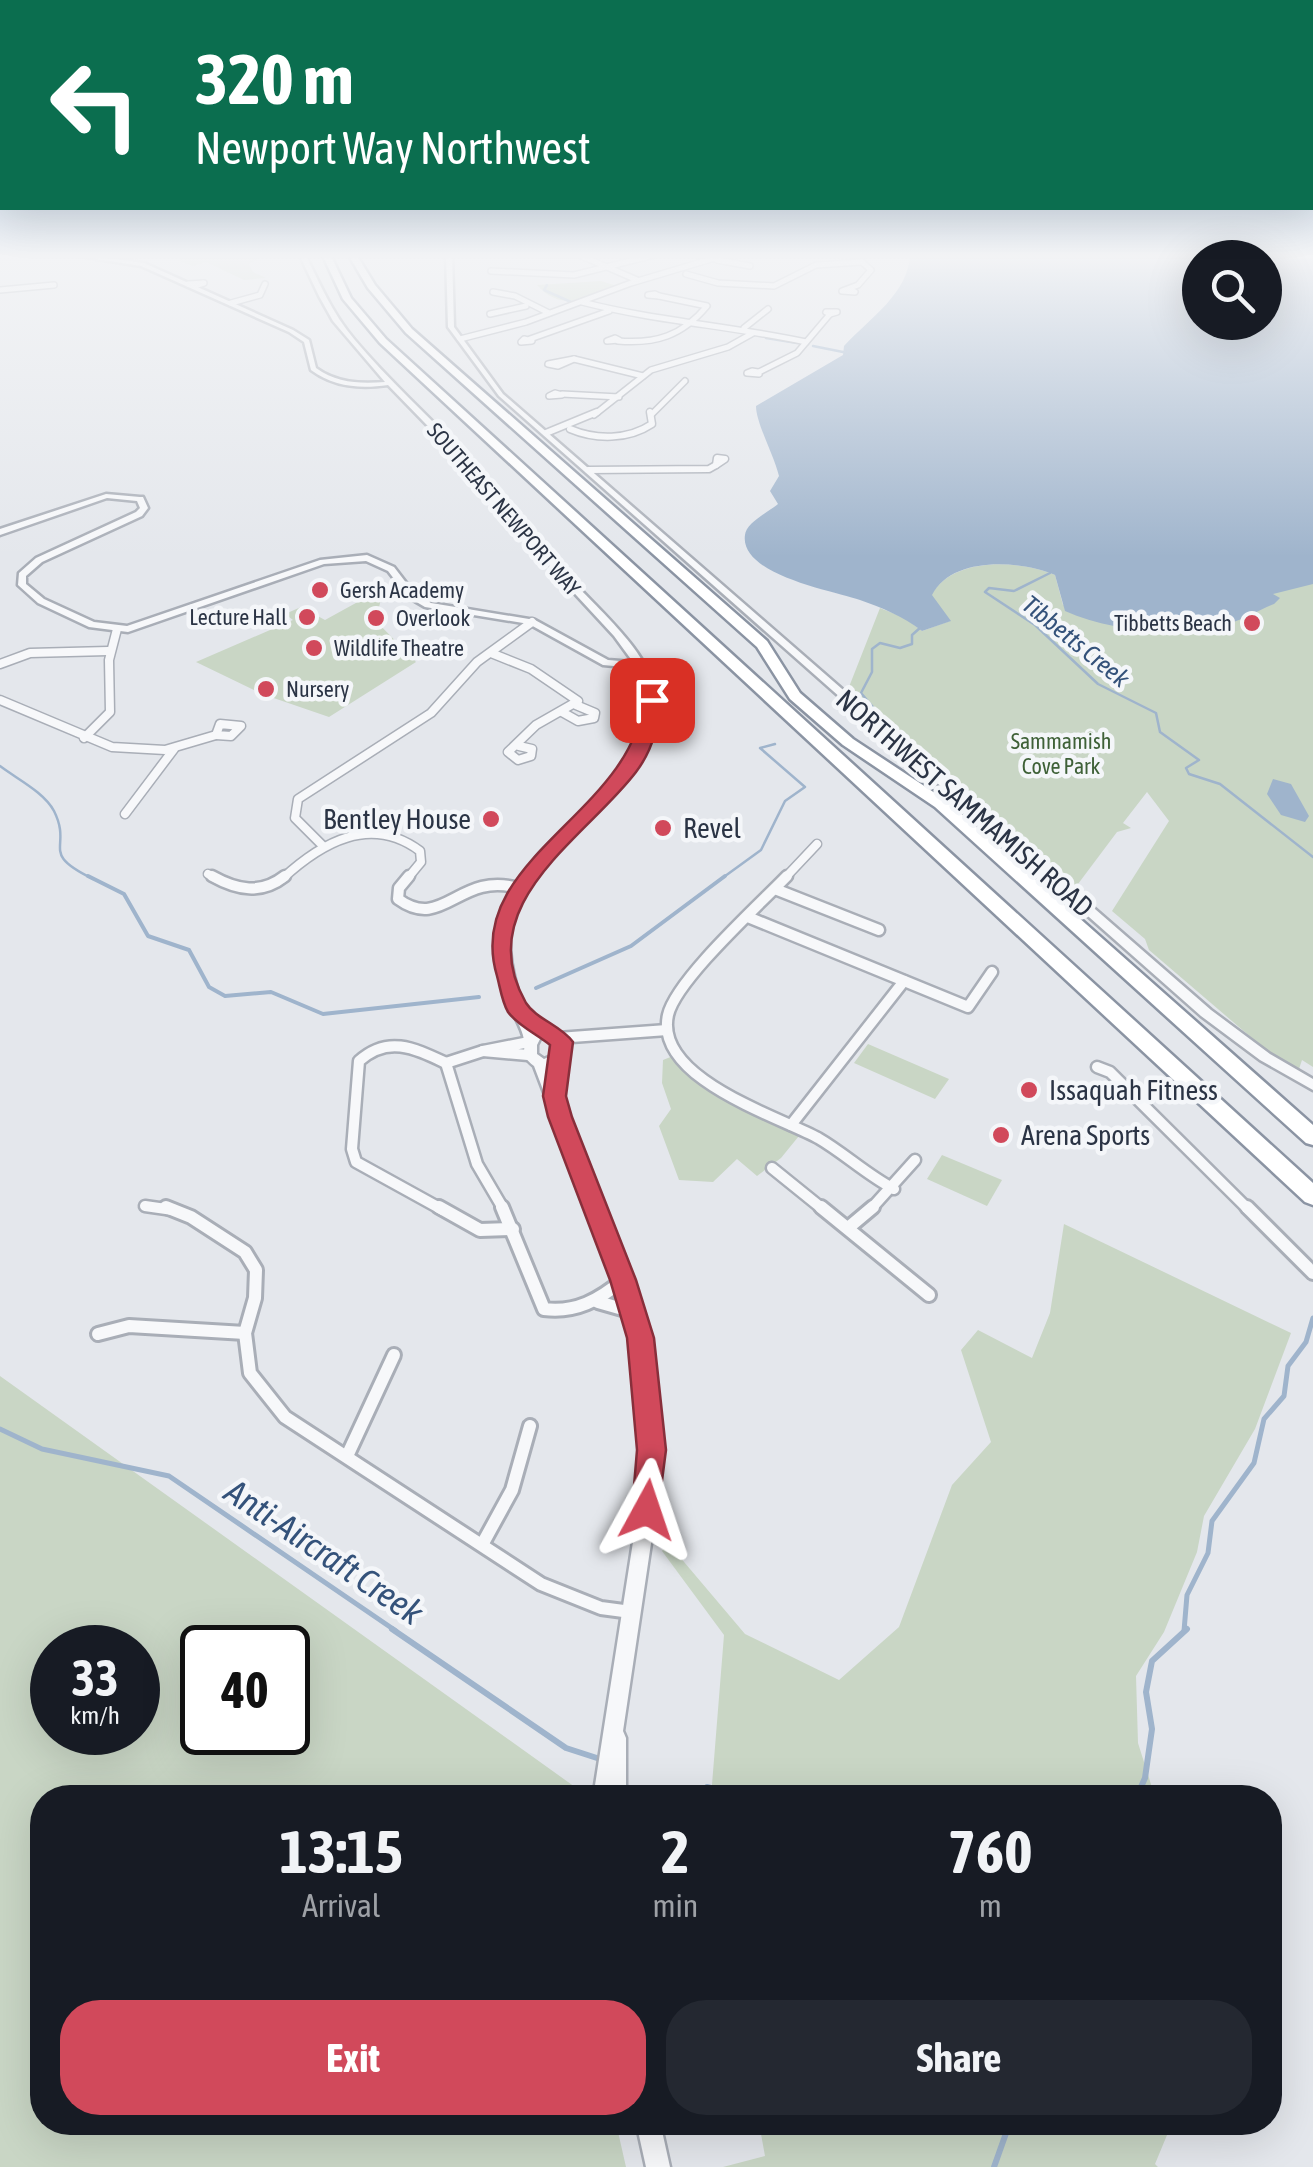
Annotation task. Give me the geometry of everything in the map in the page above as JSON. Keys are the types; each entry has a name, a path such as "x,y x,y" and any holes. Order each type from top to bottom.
{"highway":[{"path":"399,355 1313,1196"},
{"path":"438,355 762,644 795,696 848,742 942,804 1313,1137"},
{"path":"1188,1082 1313,1208"}],"street":[{"path":"311,355 313,369 321,375 357,384 390,383"},
{"name":"SOUTHEAST NEWPORT WAY","path":"366,355 497,496 640,666"},
{"name":"NORTHWEST SAMMAMISH ROAD","path":"471,355 494,388 1206,1013 1253,1050 1313,1085"},
{"path":"546,433 596,418 643,376 706,355"},
{"path":"759,372 794,355"},
{"path":"574,359 643,376"},
{"path":"570,428 587,434 639,433 652,424 650,410 685,381"},
{"path":"562,394 619,397"},
{"path":"588,470 708,470 716,465"},
{"path":"0,532 106,496 136,498 144,505 139,514 34,563 22,576 22,585 42,601 92,625 117,629 148,625 333,559 375,560 396,574 411,595 428,604 532,622 606,663 640,666 649,684 652,712 639,751 622,779 518,888 501,935 503,963 517,1009 555,1096 623,1280 647,1372 652,1450 605,1785"},
{"path":"322,845 296,818 298,799 431,713 468,670 532,622"},
{"path":"84,738 103,726 114,706 108,650 117,629"},
{"path":"0,664 30,653 108,650"},
{"path":"491,653 546,678 574,696 576,705"},
{"path":"0,700 84,738 126,749 174,749 216,735"},
{"path":"519,746 528,731 562,712 576,705 592,711 594,718 578,721 562,712"},
{"path":"125,814 174,749"},
{"path":"208,874 242,889 271,886 322,845 370,836 400,839 417,847 421,862 398,894 402,903 415,908 441,909 486,883 518,888"},
{"path":"817,844 676,994 667,1030 678,1054 695,1076 791,1125 894,1190"},
{"path":"775,889 880,930"},
{"path":"748,917 968,1007 992,972"},
{"path":"791,1125 904,981"},
{"path":"517,1009 556,1046 555,1096"},
{"path":"512,1229 480,1230 356,1162 352,1149 359,1061 383,1043 398,1042 446,1063 483,1051 532,1049 667,1030"},
{"path":"532,1049 556,1046"},
{"path":"446,1063 477,1164 512,1229 544,1308 558,1312 598,1302 623,1280"},
{"path":"1096,1067 1110,1072 1313,1273"},
{"path":"848,1228 894,1190 915,1160"},
{"path":"772,1168 930,1296"},
{"path":"145,1206 163,1206 191,1216 245,1252 256,1270 256,1298 245,1334 250,1373 286,1417 348,1454 541,1584 601,1608 631,1612"},
{"path":"598,1302 633,1312"},
{"path":"98,1334 129,1326 245,1334"},
{"path":"348,1454 394,1355"},
{"path":"483,1543 512,1490 530,1426"},
{"path":"615,1728 616,1785"},
{"path":"651,2135 658,2167"}],"green space":[{"name":"Sammamish Cove Park","path":"1313,560 1313,1067 1302,1060 1299,1069 1274,1057 1149,950 1145,939 1112,911 1169,821 1147,792 1123,823 1131,828 1117,832 1075,888 847,692 880,608 905,618 922,631 950,621 931,595 941,582 971,568 1006,564 1055,575 1063,605"},
{"path":"374,593 382,594 376,621 416,662 329,717 262,694 196,662 293,620 285,614 301,607 325,620"},
{"path":"868,1044 949,1079 935,1099 854,1063"},
{"path":"678,1054 689,1070 803,1131 781,1158 757,1176 737,1159 713,1182 679,1180 659,1126 671,1109 662,1083 663,1060"},
{"path":"942,1155 1002,1180 987,1206 927,1179"},
{"path":"1064,1224 1291,1333 1255,1429 1204,1516 1197,1552 1164,1632 1136,1676 1138,1743 1151,1785 712,1785 724,1635 662,1551 668,1543 745,1634 839,1680 899,1627 952,1485 991,1442 961,1350 978,1330 1032,1358 1050,1313"},
{"path":"0,1376 572,1785 30,1785 30,2135 619,2135 626,2167 0,2167"},
{"path":"761,2135 1167,2135 1155,2164 1158,2167 723,2167 765,2156"}],"water":[{"path":"843,355 1313,355 1313,584 1273,594 1280,598 1274,604 1230,623 1189,630 1146,630 1104,624 1065,611 1055,575 1024,566 988,565 955,573 942,582 932,595 951,621 922,631 884,609 772,571 747,549 746,531 778,504 770,491 779,476 756,406"},
{"path":"1273,779 1291,784 1309,816 1305,822 1281,815 1267,794"}],"waterway":[{"path":"1050,573 1014,591 989,588 985,592 1035,625 1098,684 1156,713 1160,732 1199,760 1186,768 1189,774 1220,784 1313,857"},
{"path":"878,713 861,693 872,672 872,649 880,643 900,648 912,644 912,635 921,627"},
{"path":"721,879 761,850 785,801 805,787 760,748 775,744"},
{"path":"0,766 50,804 59,824 62,856 93,879"},
{"path":"88,876 124,894 148,936 189,950 209,987 225,996 271,992 323,1014 479,997"},
{"path":"536,988 631,946 725,876"},
{"name":"Tibbetts Creek","path":"1184,1631 1187,1595 1208,1553 1212,1521 1254,1463 1264,1419 1284,1396 1288,1366 1306,1342 1313,1318"},
{"name":"Anti-Aircraft Creek","path":"0,1429 42,1449 169,1476 396,1631"},
{"name":"Anti-Aircraft Creek","path":"392,1629 566,1748 600,1759"},
{"name":"Tibbetts Creek","path":"1142,1785 1152,1729 1146,1692 1152,1661 1187,1629"},
{"name":"Tibbetts Creek","path":"994,2167 1005,2135"}],"place":[{"name":"Gersh Academy","path":"320,590"},
{"name":"Lecture Hall","path":"307,617"},
{"name":"Overlook","path":"376,618"},
{"name":"Tibbetts Beach","path":"1252,623"},
{"name":"Wildlife Theatre","path":"314,648"},
{"name":"Nursery","path":"266,689"},
{"name":"Bentley House","path":"491,819"},
{"name":"Revel","path":"663,828"},
{"name":"Issaquah Fitness","path":"1029,1090"},
{"name":"Arena Sports","path":"1001,1135"}],"route":[{"path":"647,1510 652,1450 647,1372 640,1338 623,1280 560,1117 555,1096 556,1063 562,1042 517,1009 503,963 501,935 510,904 531,870 630,768 650,725 652,700"}]}
